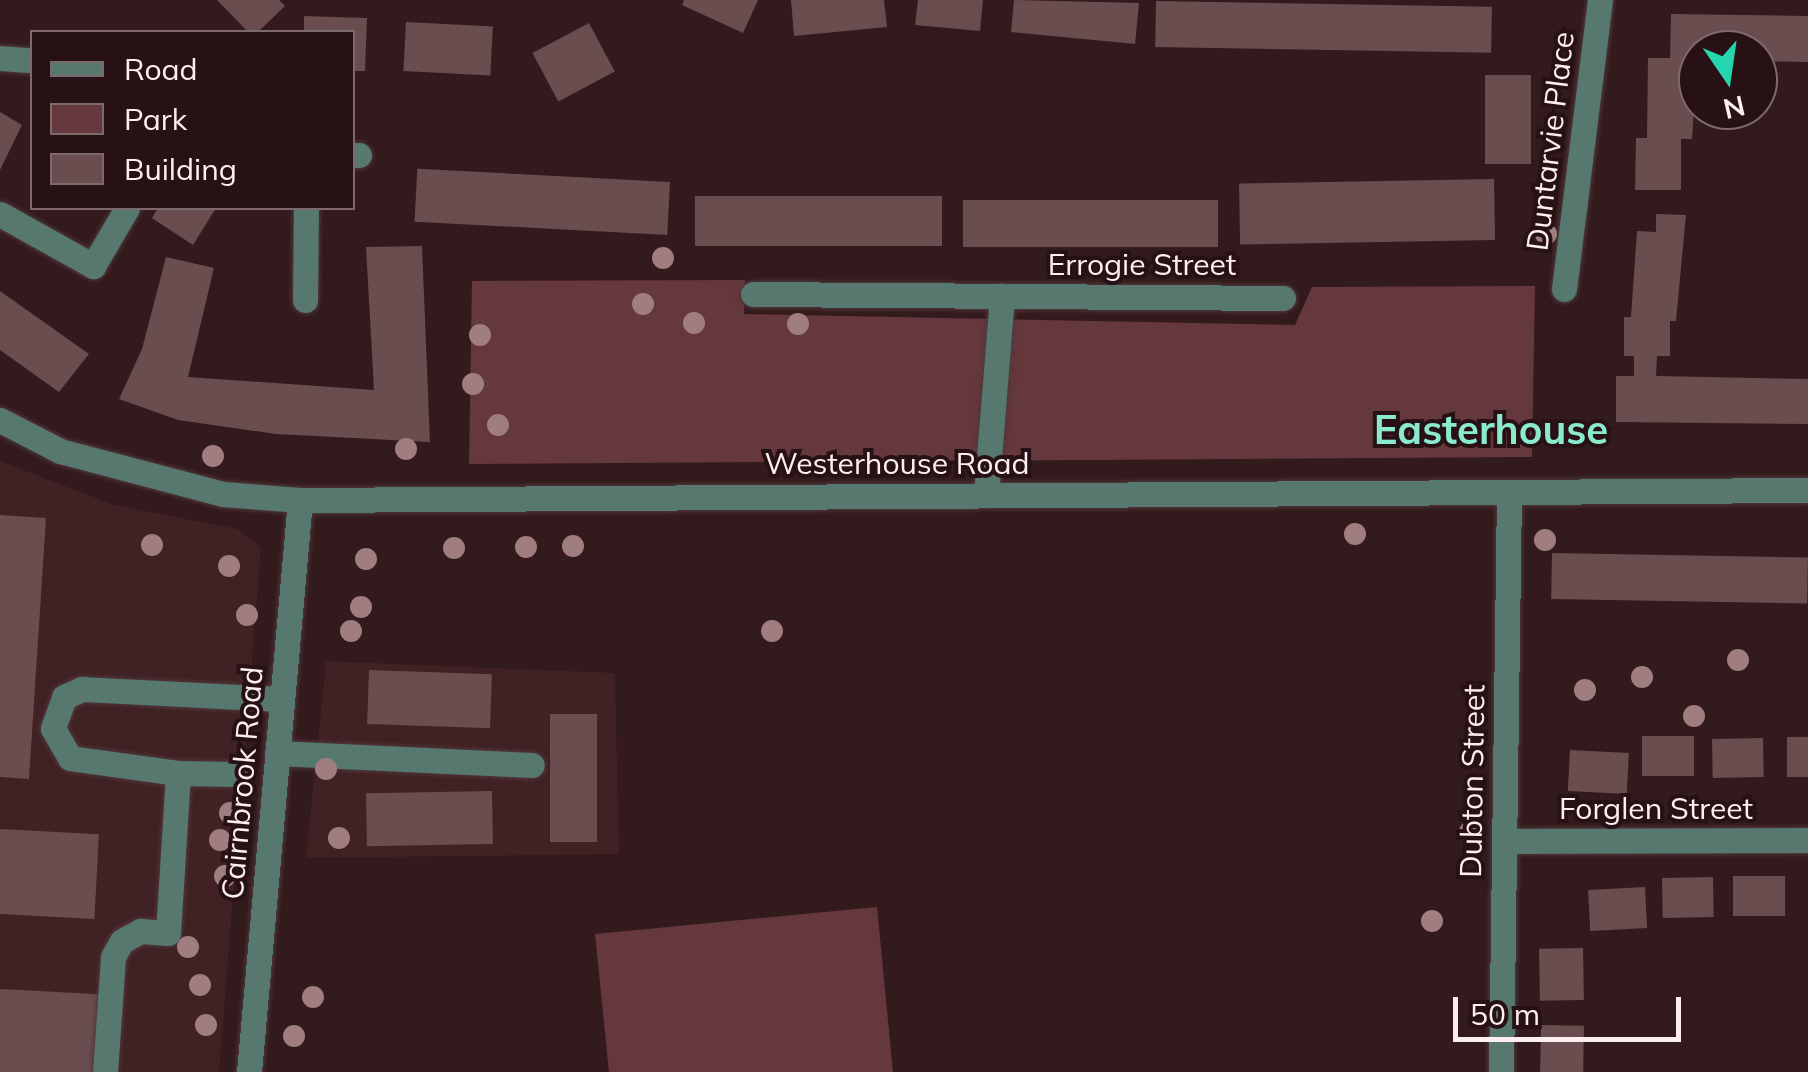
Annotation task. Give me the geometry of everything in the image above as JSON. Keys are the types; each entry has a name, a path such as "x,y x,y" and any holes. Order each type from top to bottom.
{"street":[{"name":"Duntarvie Place","path":"1564,289 1600,0"},
{"path":"0,58 30,60"},
{"path":"0,214 93,266 126,210"},
{"path":"305,300 306,210"},
{"name":"Errogie Street","path":"753,294 1283,298"},
{"path":"986,495 1002,296"},
{"name":"Westerhouse Road","path":"0,420 60,451 205,490 300,500 1808,490"},
{"name":"Dubton Street","path":"1501,1072 1509,492"},
{"name":"Cairnbrook Road","path":"249,1072 300,500"},
{"path":"235,774 178,773 70,758 54,728 64,697 82,689 282,699"},
{"path":"278,753 532,766"},
{"path":"105,1072 113,957 122,941 140,932 168,934 178,773"},
{"name":"Forglen Street","path":"1504,842 1808,840"}],"shaded area":[{"path":"0,461 114,505 238,529 261,548 219,1072 0,1072"},
{"path":"326,661 615,673 619,854 306,858"}],"green space":[{"path":"745,280 744,314 1295,325 1312,287 1535,286 1532,457 469,464 472,281"},
{"path":"877,907 893,1072 609,1072 595,934"}],"building":[{"path":"217,0 279,0 285,6 260,30 246,30"},
{"path":"684,0 758,0 743,33 682,5"},
{"path":"791,0 884,0 887,27 794,36"},
{"path":"918,0 983,0 980,31 915,25"},
{"path":"1014,0 1139,3 1135,44 1011,32"},
{"path":"1156,1 1492,7 1491,53 1155,47"},
{"path":"1671,14 1808,16 1808,62 1778,61 1778,30 1678,30 1678,130 1693,130 1692,139 1681,139 1681,190 1635,190 1636,138 1647,138 1648,58 1670,58"},
{"path":"304,16 367,18 365,71 355,71 355,30 304,30"},
{"path":"406,22 493,27 490,75 403,71"},
{"path":"589,23 615,72 558,102 532,53"},
{"path":"1485,75 1531,75 1531,164 1485,164"},
{"path":"0,112 22,125 0,170"},
{"path":"417,169 670,182 667,235 415,222"},
{"path":"1494,179 1495,240 1240,244 1239,183"},
{"path":"695,196 942,196 942,246 695,246"},
{"path":"963,200 1218,200 1218,247 963,247"},
{"path":"157,210 215,210 193,245 152,218"},
{"path":"1656,214 1686,215 1676,321 1670,321 1670,356 1657,356 1656,376 1808,379 1808,424 1616,422 1616,376 1634,376 1634,356 1624,356 1624,317 1631,317 1637,231 1656,232"},
{"path":"422,246 430,442 276,434 178,420 119,399 142,349 166,257 214,268 188,377 374,390 366,247"},
{"path":"0,291 89,354 59,392 0,350"},
{"path":"0,515 46,518 29,779 0,777"},
{"path":"1552,553 1808,557 1807,603 1551,599"},
{"path":"369,670 492,674 490,728 367,724"},
{"path":"550,714 597,714 597,842 550,842"},
{"path":"1642,736 1694,736 1694,776 1642,776"},
{"path":"1787,737 1808,737 1808,777 1787,777"},
{"path":"1763,738 1764,777 1713,778 1712,739"},
{"path":"1570,750 1629,753 1627,794 1568,791"},
{"path":"492,791 493,844 367,846 366,793"},
{"path":"0,829 99,834 94,919 0,914"},
{"path":"1733,876 1785,876 1785,916 1733,916"},
{"path":"1713,877 1714,917 1663,918 1662,878"},
{"path":"1645,887 1647,928 1590,931 1588,890"},
{"path":"1583,948 1584,1000 1540,1001 1539,949"},
{"path":"0,989 105,994 101,1072 0,1072"},
{"path":"1541,1025 1584,1026 1583,1072 1540,1072"}],"district":[{"name":"Easterhouse","path":"1491,429"}]}
